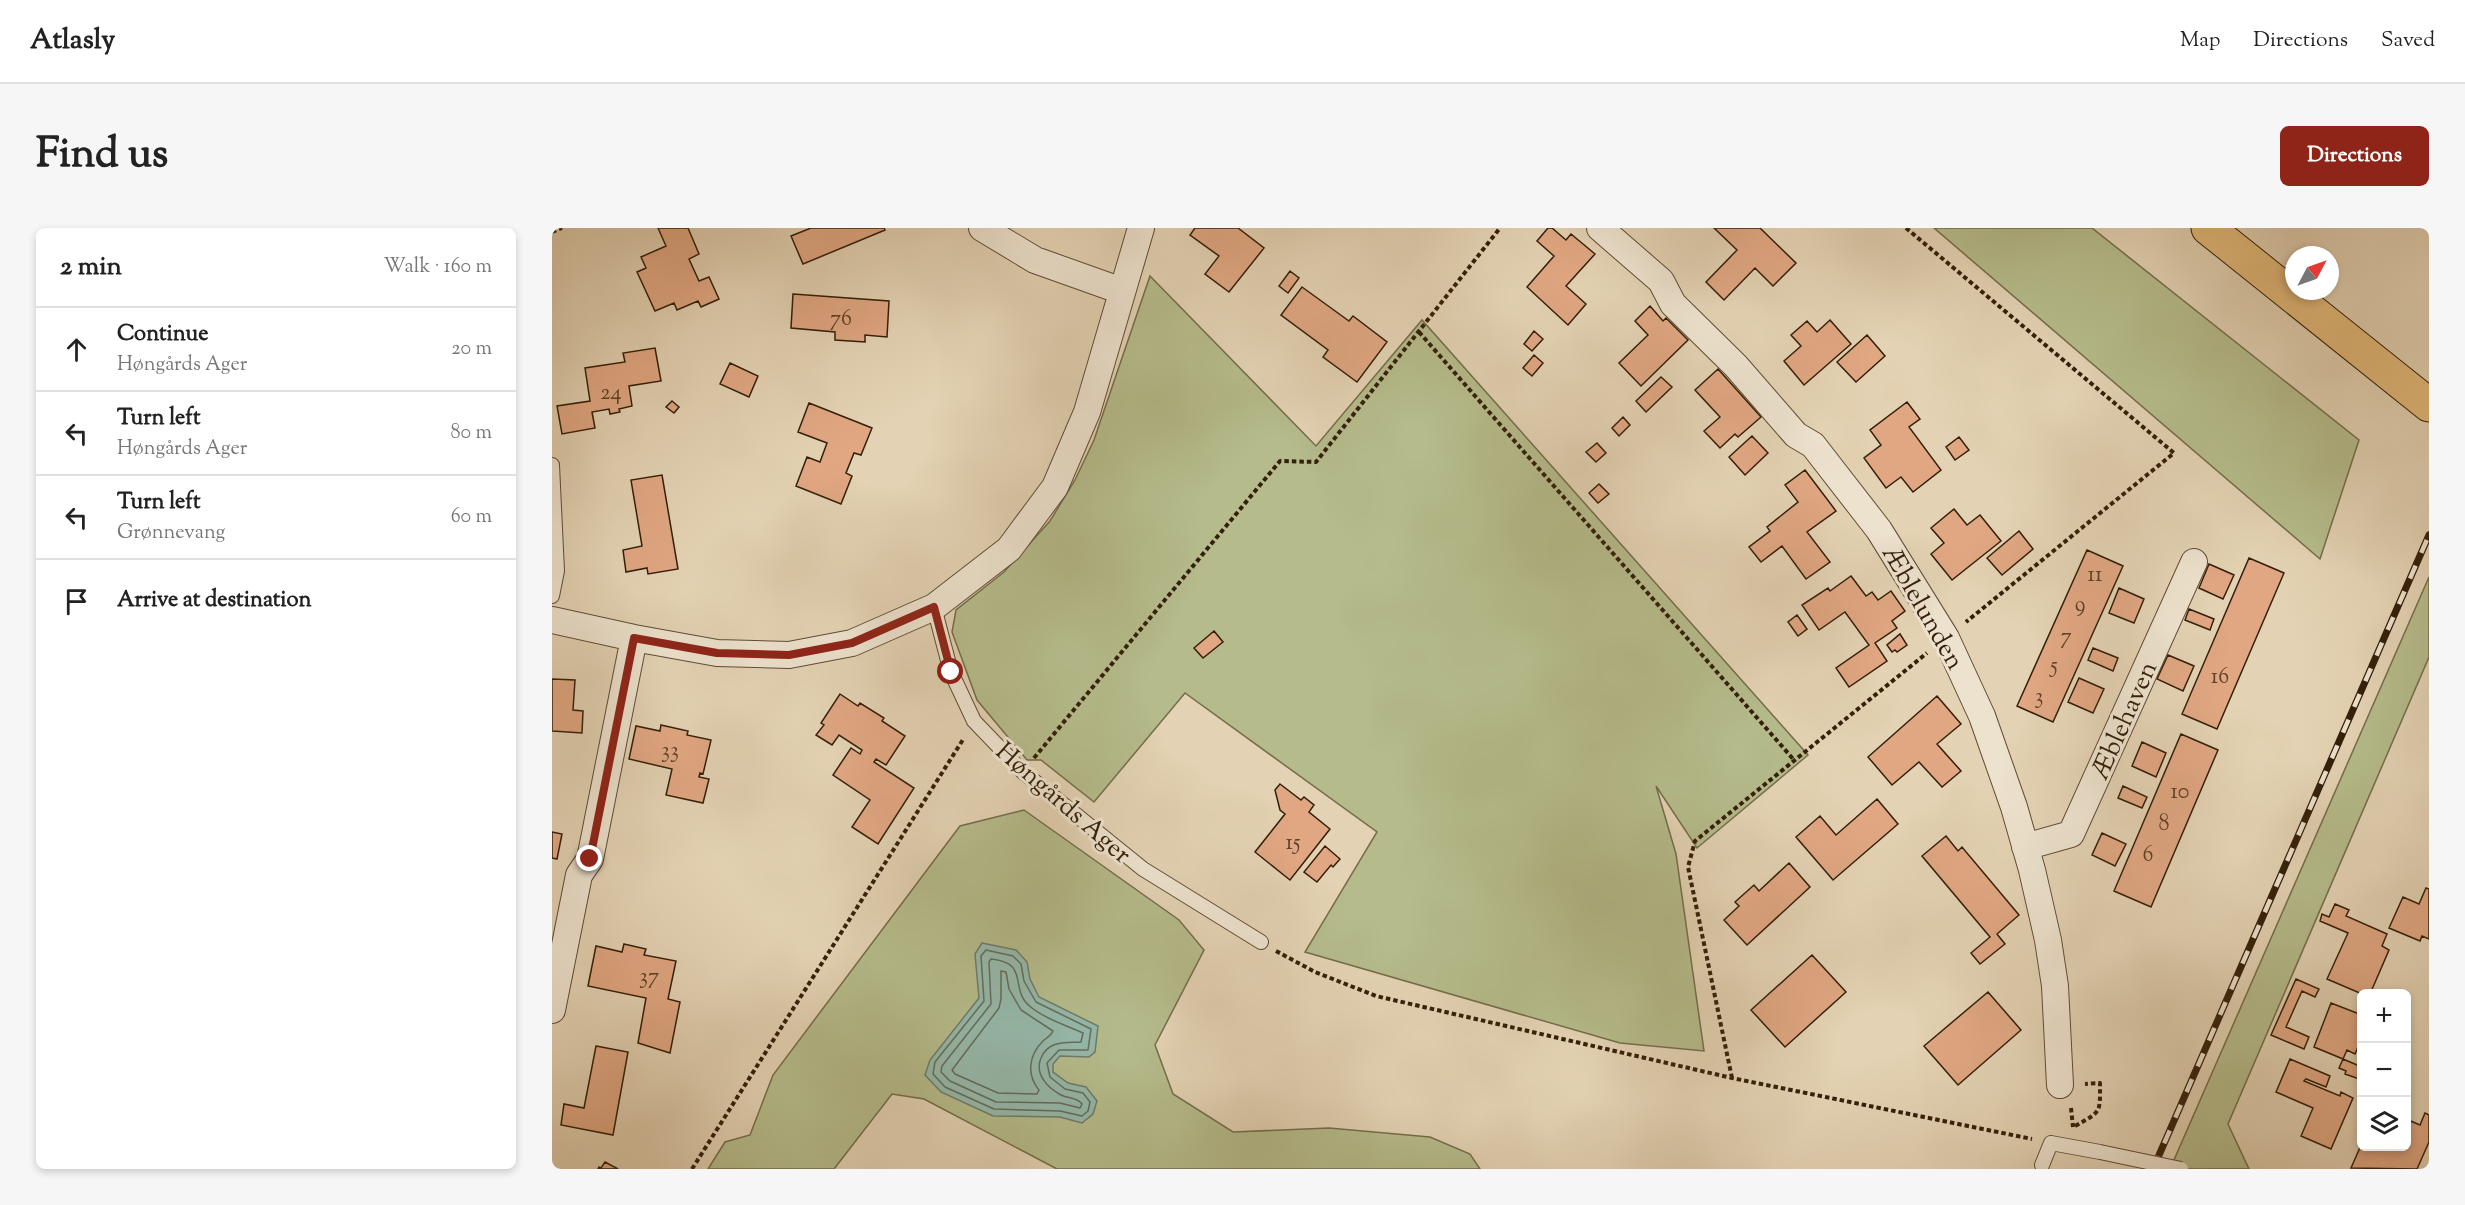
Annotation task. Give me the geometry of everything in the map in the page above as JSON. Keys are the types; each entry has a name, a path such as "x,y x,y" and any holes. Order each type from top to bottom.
{"main road":[{"path":"2208,228 2429,405"}],"street":[{"path":"982,228 1035,260 1122,291"},
{"path":"552,620 717,653 789,655 852,643 934,607 1009,549 1055,487 1087,411 1141,228"},
{"name":"Æblelunden","path":"1600,228 1661,281 1673,304 1736,366 1796,435 1813,445 1879,530 1946,638 1982,716 2014,807 2025,847 2048,940 2055,986 2060,1085"},
{"name":"Æblehaven","path":"2025,847 2071,834 2194,562"},
{"path":"552,1010 579,875 590,859 634,638"}],"lane":[{"path":"552,465 557,572 552,596"},
{"name":"Høngårds Ager","path":"934,607 951,672 974,721 1023,772 1143,869 1261,942"},
{"path":"2042,1165 2051,1143 2181,1169"}],"path":[{"path":"552,232 562,228"},
{"path":"1023,772 1280,461 1316,462 1500,228"},
{"path":"1419,332 1794,760"},
{"path":"692,1169 974,721"},
{"path":"1261,942 1315,972 1376,996 1732,1078 2051,1143"},
{"path":"2060,1085 2100,1083 2100,1107 2094,1116 2073,1128 2069,1147"}],"green space":[{"path":"1934,228 2092,228 2359,440 2320,559"},
{"path":"1150,276 1316,446 1422,320 1808,755 1697,848 1656,786 1676,854 1704,1051 1620,1043 1305,952 1377,832 1185,693 1094,802 1041,760 1027,760 977,700 952,632 956,610 1004,572 1050,521 1075,480 1094,440"},
{"path":"2429,577 2429,657 2228,1124 2249,1169 2170,1169"},
{"path":"1024,810 1179,920 1204,950 1155,1045 1173,1094 1233,1132 1329,1128 1430,1137 1470,1154 1480,1169 1057,1169 924,1099 892,1094 834,1169 708,1169 725,1142 750,1135 773,1075 960,826"}],"water":[{"path":"982,943 1016,950 1027,962 1030,979 1039,997 1098,1026 1095,1052 1089,1057 1060,1056 1053,1064 1053,1072 1068,1083 1086,1087 1097,1101 1093,1114 1082,1123 1060,1117 993,1116 941,1092 925,1075 930,1060 979,998 975,954"}],"building":[{"path":"658,228 688,228 699,254 689,259 699,281 709,277 719,299 701,307 698,301 677,310 674,303 655,311 637,272 646,268 641,257 666,246"},
{"path":"811,228 884,228 885,230 803,264 791,236"},
{"path":"1195,228 1238,228 1264,248 1229,292 1205,274 1219,256 1190,235"},
{"path":"1548,228 1552,228 1566,240 1571,234 1595,254 1566,286 1586,304 1568,325 1527,287 1554,256 1537,241"},
{"path":"1714,228 1760,228 1796,263 1773,286 1755,268 1724,300 1706,282 1737,250"},
{"path":"1290,271 1299,278 1288,293 1279,286"},
{"path":"1302,287 1349,321 1353,316 1387,342 1357,382 1323,357 1328,350 1281,315"},
{"path":"793,294 889,301 887,337 865,335 865,342 835,340 835,332 791,328"},
{"path":"1650,306 1663,321 1666,318 1688,340 1641,386 1619,363 1648,335 1635,321"},
{"path":"1830,320 1851,344 1804,385 1784,361 1801,346 1791,335 1807,321 1817,332"},
{"path":"1534,331 1543,339 1532,351 1524,344"},
{"path":"1867,335 1885,356 1856,382 1837,362"},
{"path":"655,348 661,381 629,386 632,406 610,414 609,409 592,412 595,428 562,434 557,406 590,401 585,368 625,362 623,353"},
{"path":"1534,355 1543,363 1532,376 1523,368"},
{"path":"730,363 758,376 749,397 720,384"},
{"path":"1718,369 1761,417 1738,437 1735,434 1720,448 1704,431 1720,417 1695,390"},
{"path":"1661,377 1672,387 1646,412 1636,401"},
{"path":"672,401 679,407 674,413 666,407"},
{"path":"1907,402 1920,419 1909,427 1941,470 1913,492 1901,477 1886,488 1864,458 1881,445 1870,430"},
{"path":"809,403 872,428 861,455 854,453 846,473 852,476 841,504 796,486 807,457 820,462 827,443 798,432"},
{"path":"1623,417 1630,425 1619,436 1612,428"},
{"path":"1752,436 1768,453 1745,475 1729,457"},
{"path":"1959,437 1969,450 1955,460 1946,447"},
{"path":"1597,443 1606,453 1596,462 1586,452"},
{"path":"1805,470 1836,511 1807,532 1830,562 1806,579 1782,546 1761,562 1749,547 1770,531 1767,527 1798,502 1785,485"},
{"path":"662,475 678,569 648,574 647,568 626,572 623,550 642,546 631,480"},
{"path":"1599,484 1609,494 1598,503 1589,493"},
{"path":"1954,509 1967,525 1980,515 2001,541 1952,580 1931,554 1944,543 1931,528"},
{"path":"2019,531 2033,549 2002,575 1987,558"},
{"path":"2087,550 2123,566 2053,722 2017,706"},
{"path":"2249,558 2284,573 2217,729 2182,714"},
{"path":"2209,564 2234,575 2223,599 2199,588"},
{"path":"1851,576 1866,596 1872,592 1878,600 1891,591 1905,611 1892,621 1897,628 1875,643 1887,661 1849,687 1836,668 1869,645 1845,612 1819,630 1802,605 1828,588 1830,591"},
{"path":"2119,588 2144,599 2134,623 2109,613"},
{"path":"2189,609 2214,619 2210,630 2185,620"},
{"path":"1797,615 1807,629 1798,636 1788,622"},
{"path":"1214,631 1223,642 1203,658 1194,648"},
{"path":"1900,634 1907,645 1897,652 1895,650 1892,652 1887,645"},
{"path":"2093,648 2118,658 2113,671 2088,660"},
{"path":"2168,655 2194,666 2183,691 2157,679"},
{"path":"2079,678 2104,689 2093,713 2068,702"},
{"path":"552,679 575,680 573,710 583,711 582,733 552,731"},
{"path":"840,694 858,706 860,703 884,718 882,721 905,736 886,765 876,759 874,762 914,788 878,844 852,827 870,800 833,775 851,748 860,754 862,750 839,735 832,745 816,735 824,725 821,723"},
{"path":"1937,696 1961,724 1937,744 1961,771 1942,787 1919,762 1892,785 1868,757"},
{"path":"661,725 688,731 687,735 711,740 703,774 700,773 699,777 709,779 703,803 666,795 672,769 629,759 636,726 660,731"},
{"path":"2181,734 2218,750 2151,907 2114,891"},
{"path":"2142,742 2166,753 2156,777 2132,766"},
{"path":"1280,784 1301,800 1304,797 1314,805 1309,812 1330,829 1290,880 1255,852 1285,814 1280,810 1275,790"},
{"path":"2123,786 2147,797 2142,808 2118,798"},
{"path":"1877,799 1898,824 1833,880 1796,837 1820,816 1836,835"},
{"path":"552,832 562,834 557,859 552,858"},
{"path":"2102,833 2126,844 2115,866 2092,855"},
{"path":"1946,836 1958,851 1962,847 2019,915 1997,934 2005,944 1980,964 1971,953 1990,937 1922,856"},
{"path":"1325,846 1340,859 1333,867 1331,865 1317,882 1304,872"},
{"path":"1789,863 1810,887 1747,945 1724,920 1739,906 1735,902 1754,885 1759,891"},
{"path":"2426,888 2429,889 2429,939 2422,936 2420,941 2389,928 2403,897 2419,904"},
{"path":"2335,904 2349,910 2346,916 2387,934 2382,946 2389,950 2372,989 2357,989 2357,992 2327,979 2348,933 2320,921 2322,914 2329,917"},
{"path":"624,944 646,949 644,955 676,961 668,999 680,1002 670,1053 638,1043 646,998 588,986 596,946 622,952"},
{"path":"1812,955 1846,992 1785,1047 1751,1010"},
{"path":"2296,979 2319,989 2315,997 2302,991 2286,1027 2309,1037 2304,1049 2271,1035"},
{"path":"1988,992 2021,1030 1958,1085 1924,1046"},
{"path":"2331,1003 2357,1013 2355,1054 2347,1050 2343,1059 2314,1047"},
{"path":"596,1046 628,1052 613,1135 561,1125 564,1104 584,1108"},
{"path":"2290,1059 2330,1076 2326,1087 2306,1079 2304,1081 2340,1096 2341,1092 2353,1098 2331,1149 2301,1136 2313,1108 2276,1092"},
{"path":"2343,1059 2357,1065 2357,1078 2345,1074 2346,1071 2339,1068"},
{"path":"2425,1113 2429,1115 2429,1142 2417,1169 2351,1168 2358,1151 2411,1151 2411,1121 2420,1125"},
{"path":"605,1162 618,1169 598,1169"}],"railway":[{"path":"2153,1169 2429,535"}],"route":[{"path":"590,859 634,638 717,653 789,655 852,643 934,607 951,672"}]}
